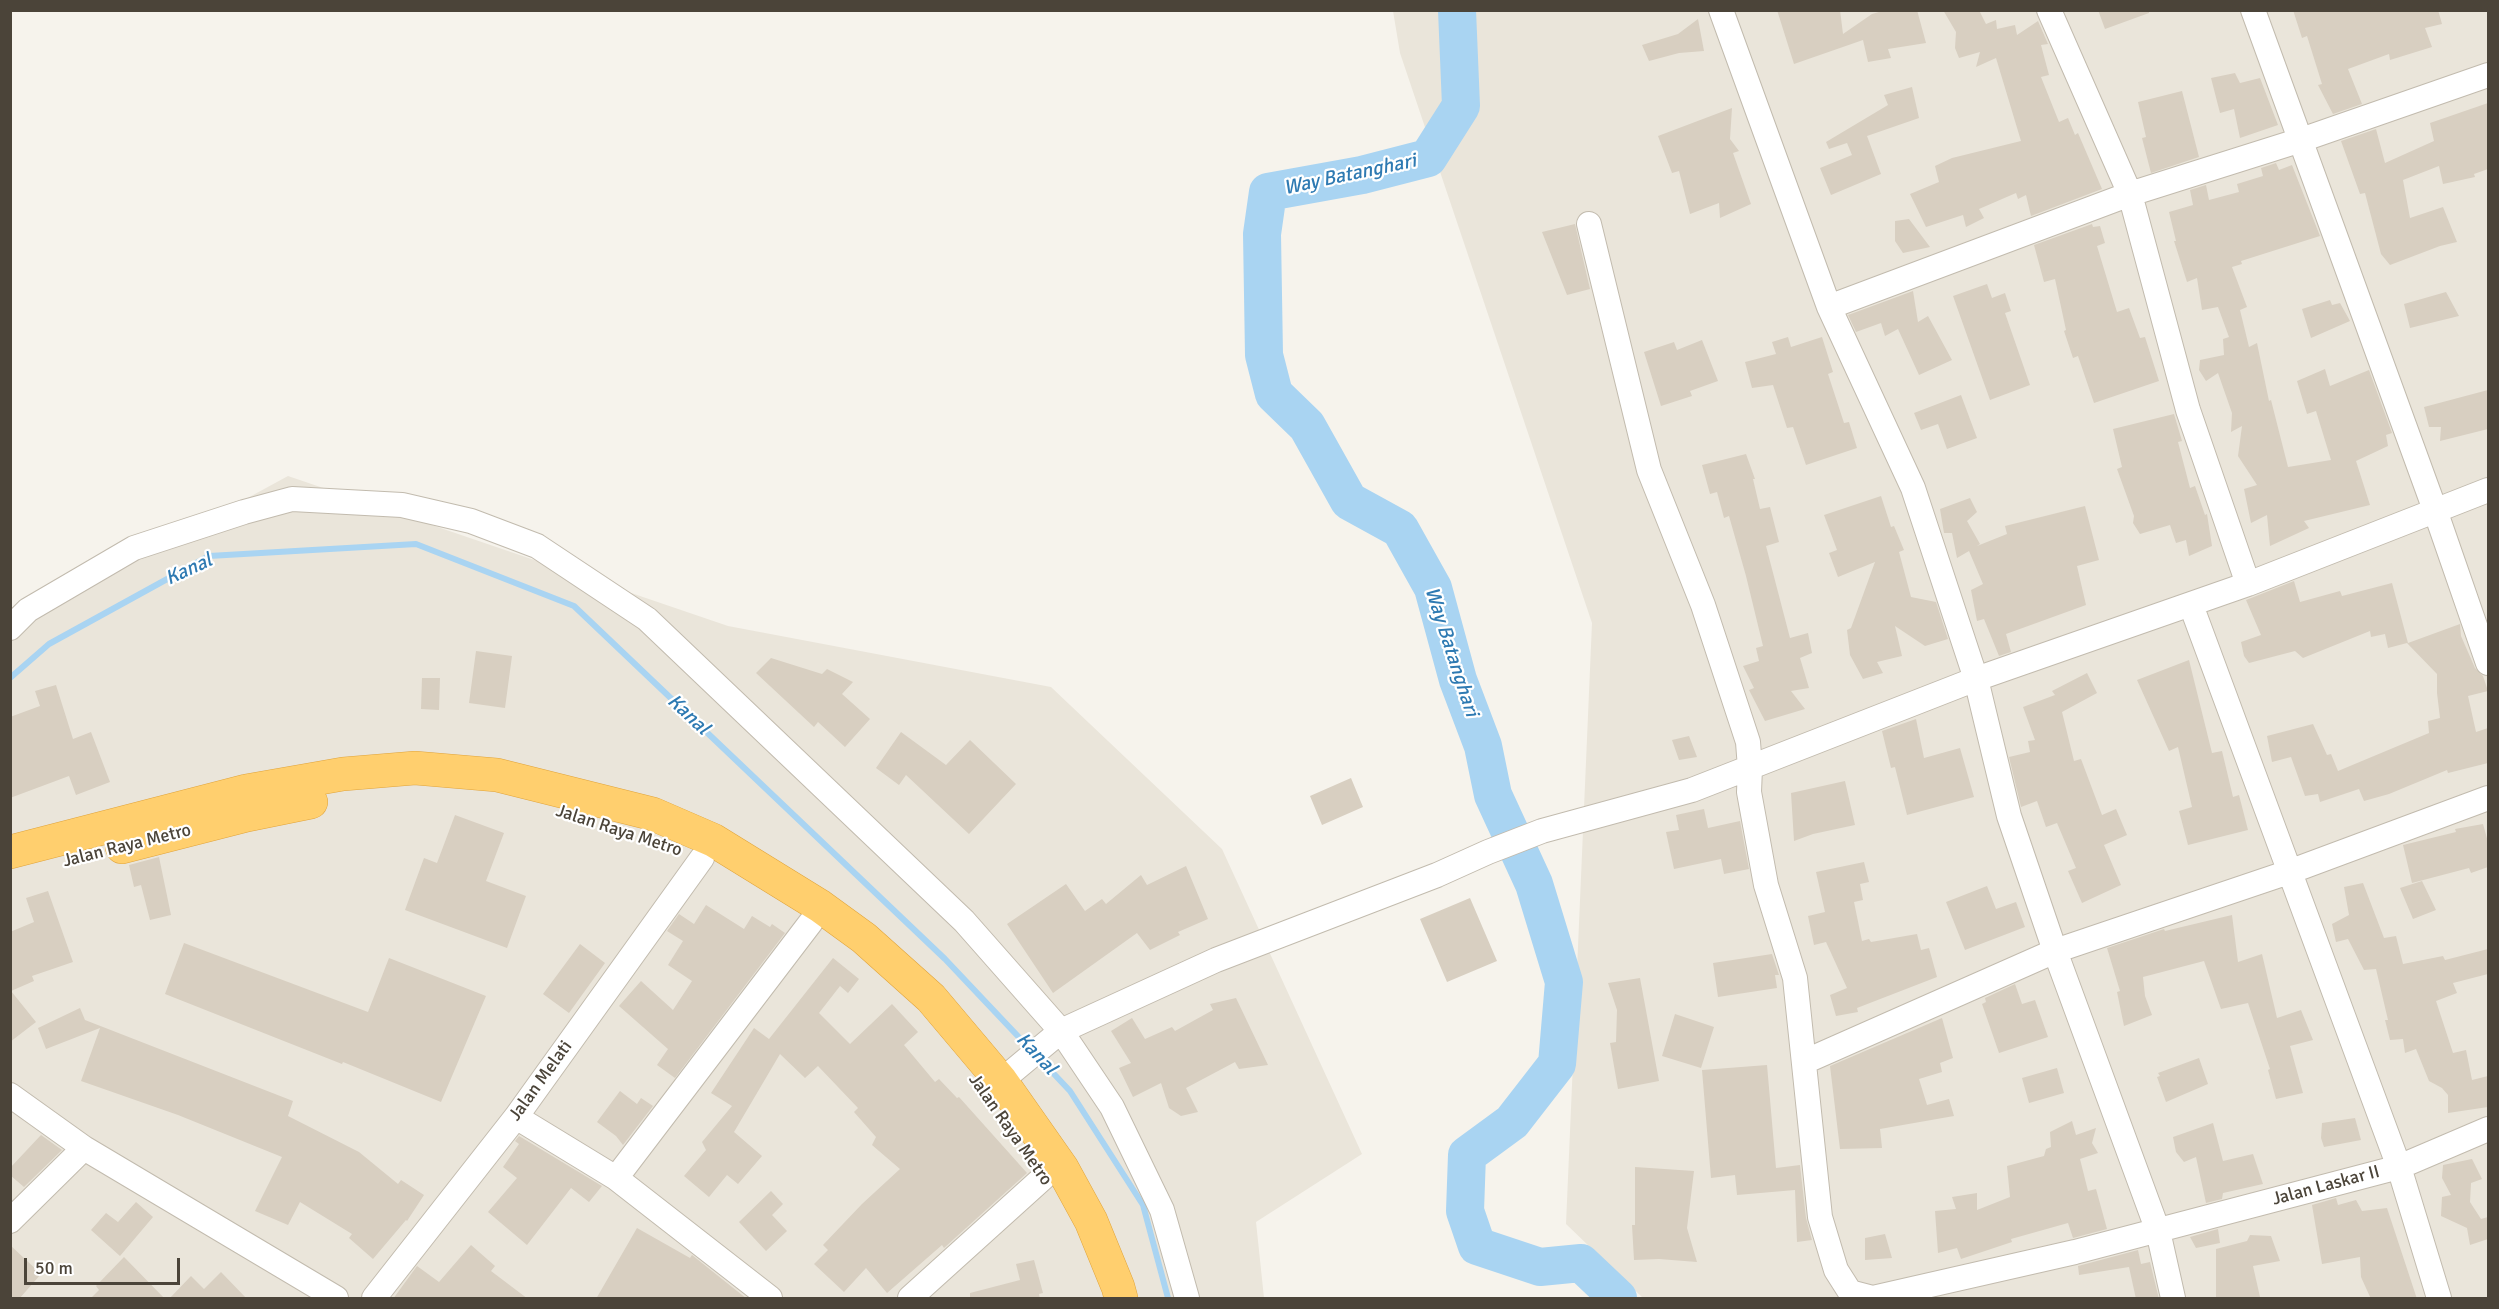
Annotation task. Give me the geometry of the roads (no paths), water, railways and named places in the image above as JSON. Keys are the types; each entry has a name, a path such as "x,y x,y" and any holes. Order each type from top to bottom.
{"highway":[{"path":"10,852 246,791 343,774 415,768 497,775 653,814 713,840 820,906 864,938 1011,1074 1086,1212 1121,1299"},
{"name":"Jalan Raya Metro","path":"10,876 295,805 343,796 416,789 497,796 580,815 647,836 702,858 811,922 854,953 917,1011 988,1093 1044,1177 1074,1230 1099,1299"}],"street":[{"path":"1721,10 1829,307 1913,488 1976,679 2009,816 2055,951 2158,1231 2173,1299"},
{"path":"2049,10 2130,194 2188,410 2248,584"},
{"path":"2253,10 2435,510 2488,663"},
{"path":"1829,307 2130,194 2301,140 2488,75"},
{"name":"Jalan Laskar II","path":"1589,224 1649,470 1703,605 1748,742 1749,792 1766,885 1795,978 1820,1217 1836,1270 1851,1292 1873,1298 2158,1231 2399,1167 2488,1129"},
{"path":"1011,1074 1054,1037 1216,960 1437,875 1488,852 1542,831 1692,790 1976,679 2248,584 2488,490"},
{"path":"10,628 28,610 134,548 244,512 292,499 402,505 471,521 537,546 647,619 964,921 1054,1037 1112,1107 1162,1210 1187,1299"},
{"path":"2191,605 2399,1167 2439,1299"},
{"path":"1804,1062 2055,951 2289,872 2488,798"},
{"name":"Jalan Melati","path":"374,1299 516,1117 702,858"},
{"path":"616,1178 811,922"},
{"path":"10,1095 84,1148 336,1299"},
{"path":"516,1117 616,1178 770,1299"},
{"path":"10,1221 84,1148"},
{"path":"910,1299 1044,1177"}],"waterway":[{"name":"Way Batanghari","path":"1457,10 1461,106 1428,158 1362,175 1268,192 1262,234 1264,355 1274,394 1307,426 1349,501 1400,529 1433,588 1458,680 1483,746 1493,795 1534,884 1564,982 1557,1064 1512,1122 1467,1155 1465,1211 1477,1246 1540,1267 1581,1263 1618,1298"},
{"name":"Kanal","path":"10,678 49,644 209,556 416,544 574,606 945,959 1031,1050"},
{"name":"Kanal","path":"1038,1057 1070,1091 1143,1205 1168,1298"}]}
